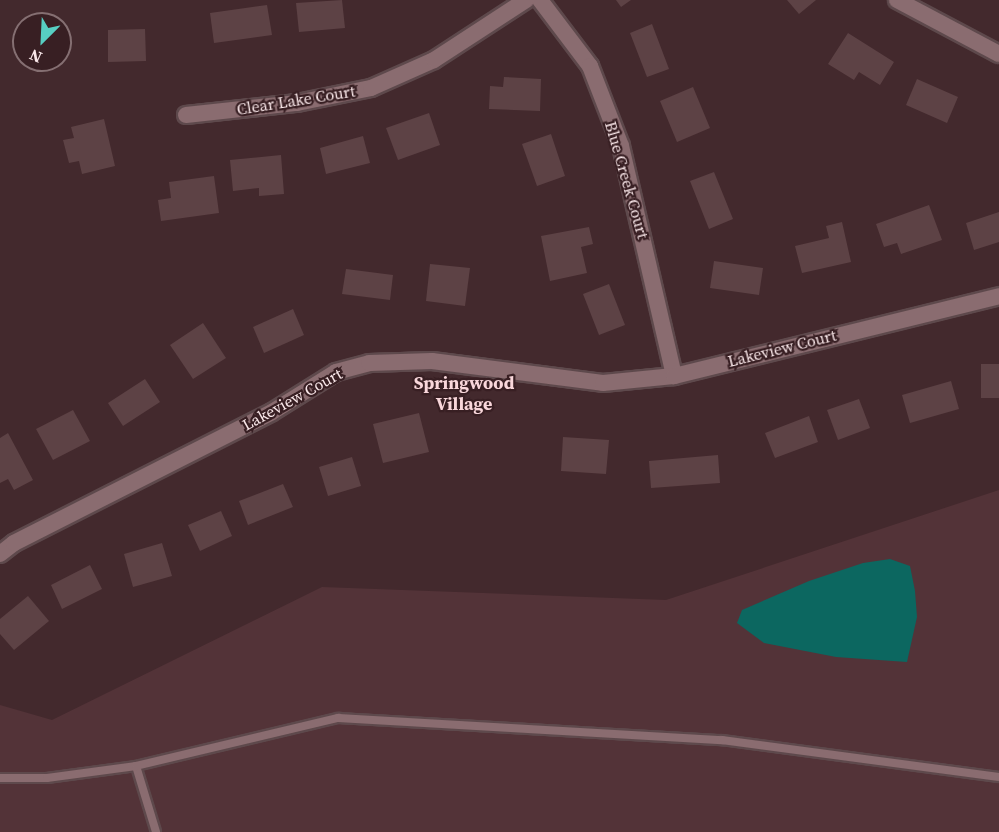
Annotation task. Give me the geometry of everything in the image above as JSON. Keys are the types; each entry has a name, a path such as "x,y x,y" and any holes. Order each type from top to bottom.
{"street":[{"name":"Clear Lake Court","path":"186,115 297,103 371,88 434,60 526,0"},
{"name":"Blue Creek Court","path":"540,0 590,66 621,146 674,376"},
{"path":"897,0 999,54"},
{"name":"Lakeview Court","path":"0,554 14,543 272,412 336,372 369,363 432,361 603,383 674,376 999,296"}],"lane":[{"path":"0,778 47,778 136,766 338,718 722,740 999,777"},
{"path":"136,766 156,832"}],"shaded area":[{"path":"999,490 999,832 0,832 0,705 52,720 322,587 666,600"}],"water":[{"path":"890,559 910,566 915,591 917,617 907,662 836,657 764,643 737,623 742,610 809,581 863,563"}],"building":[{"path":"342,0 345,28 299,32 296,3"},
{"path":"616,0 631,0 621,7"},
{"path":"787,0 816,0 799,14"},
{"path":"267,5 272,35 214,43 210,13"},
{"path":"652,24 669,69 647,77 630,33"},
{"path":"145,29 146,61 108,62 108,30"},
{"path":"848,33 894,62 880,85 859,72 854,80 828,64"},
{"path":"504,77 541,79 540,111 489,109 490,86 503,87"},
{"path":"917,79 958,97 947,123 906,105"},
{"path":"693,87 710,128 677,142 660,101"},
{"path":"429,113 440,145 398,160 386,128"},
{"path":"104,119 115,166 82,174 79,161 69,163 63,140 74,138 71,127"},
{"path":"551,134 565,176 537,186 522,144"},
{"path":"363,136 370,163 326,174 320,148"},
{"path":"281,155 284,194 259,196 259,188 233,191 230,160"},
{"path":"714,172 733,219 709,229 690,181"},
{"path":"214,176 219,213 161,221 158,200 171,198 169,182"},
{"path":"929,205 942,240 901,254 897,243 884,247 876,224"},
{"path":"999,212 999,242 974,250 966,223"},
{"path":"842,222 851,262 802,273 795,246 829,238 826,226"},
{"path":"589,227 593,244 581,247 587,273 550,281 541,236"},
{"path":"714,261 763,268 759,295 710,288"},
{"path":"430,264 470,268 465,306 426,301"},
{"path":"346,269 393,275 390,300 342,294"},
{"path":"609,284 625,325 599,335 583,294"},
{"path":"293,309 304,335 264,353 253,327"},
{"path":"203,323 226,358 193,379 170,345"},
{"path":"981,364 999,364 999,398 981,398"},
{"path":"145,379 160,402 123,426 108,403"},
{"path":"951,381 959,409 910,423 902,395"},
{"path":"859,399 870,428 838,440 827,410"},
{"path":"73,410 90,441 53,460 36,429"},
{"path":"419,413 429,452 383,463 373,424"},
{"path":"809,416 818,442 775,458 765,433"},
{"path":"8,433 33,480 14,490 8,479 0,483 0,438"},
{"path":"563,437 609,440 606,474 561,471"},
{"path":"718,455 720,483 651,488 649,461"},
{"path":"352,457 361,486 328,496 319,467"},
{"path":"283,484 293,507 248,525 239,501"},
{"path":"221,511 232,536 200,551 188,525"},
{"path":"162,543 172,576 133,587 124,554"},
{"path":"90,565 102,589 62,609 51,585"},
{"path":"28,596 49,621 14,650 0,634 0,619"}],"district":[{"name":"Springwood Village","path":"464,394"}]}
